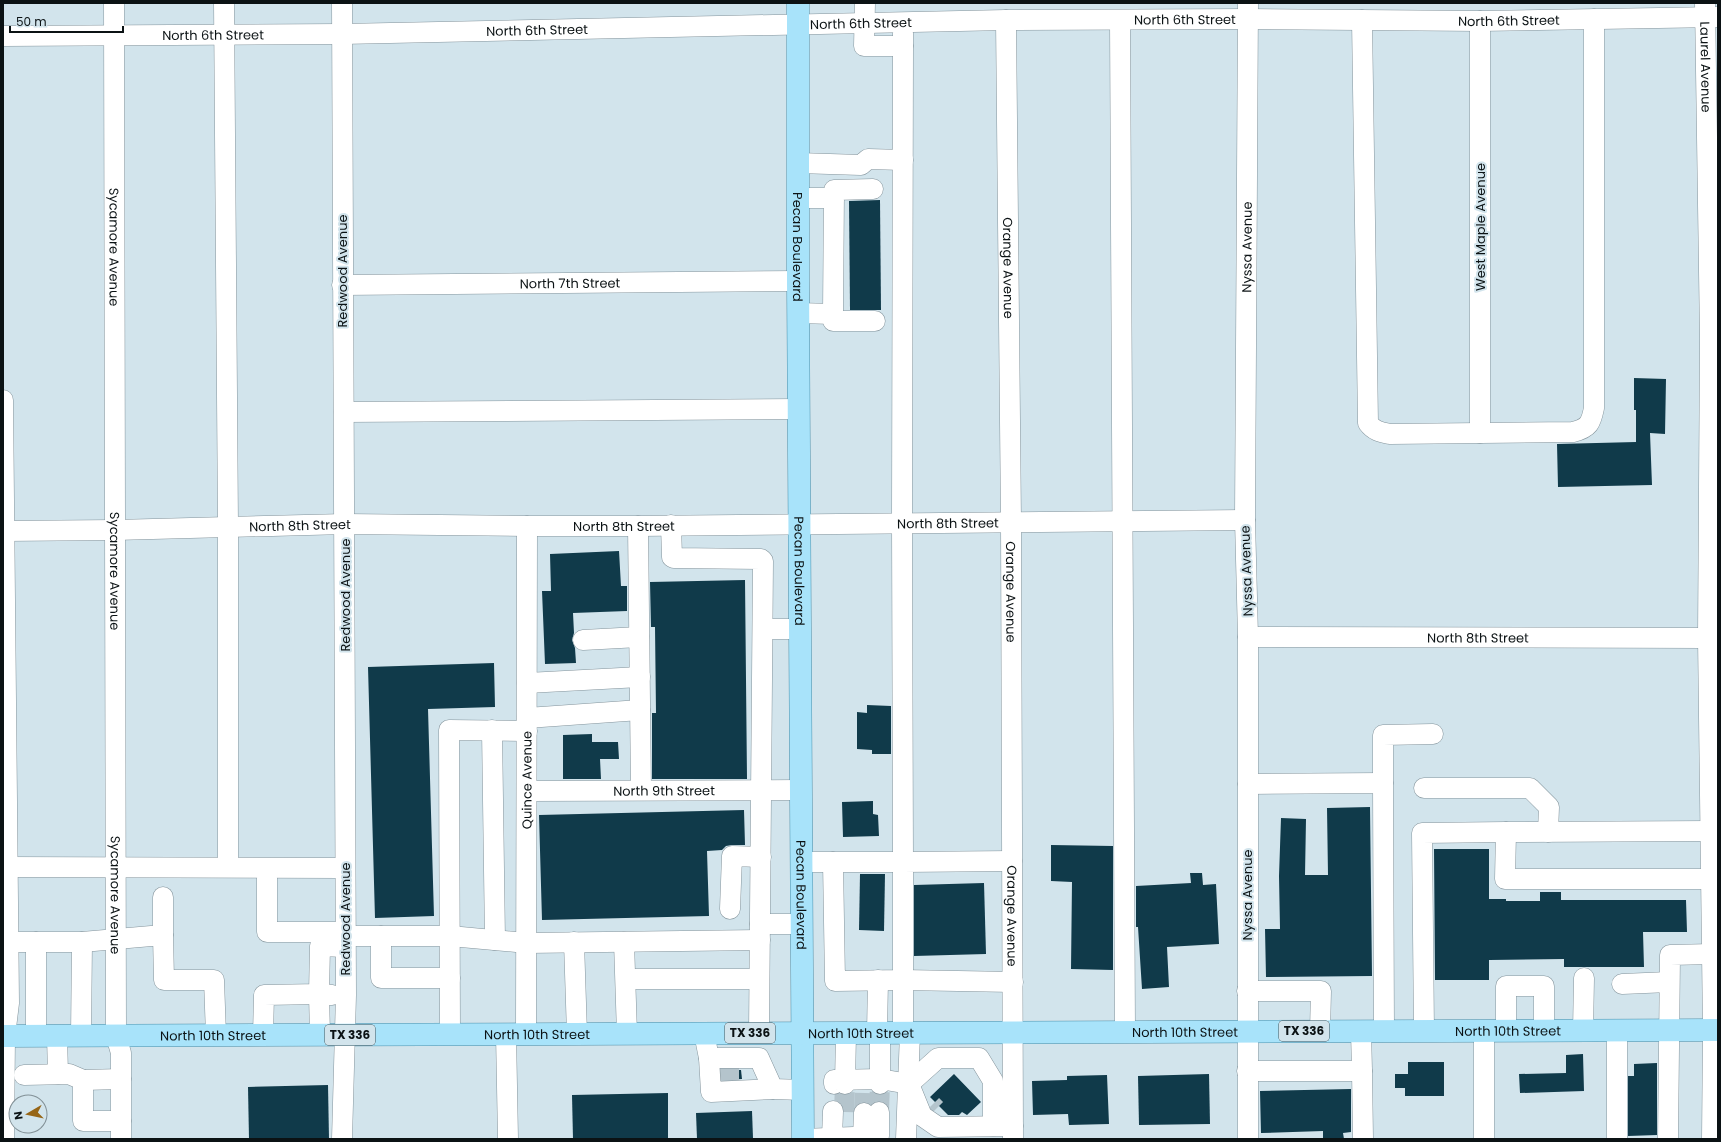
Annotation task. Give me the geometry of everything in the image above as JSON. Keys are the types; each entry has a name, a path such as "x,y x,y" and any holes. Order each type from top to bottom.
{"main road":[{"name":"Pecan Boulevard","path":"798,3 800,790 803,1139"},
{"name":"North 10th Street","path":"4,1036 1715,1030"}],"street":[{"name":"Sycamore Avenue","path":"114,3 116,1036 121,1053 121,1130"},
{"path":"224,3 228,527 228,868"},
{"name":"Redwood Avenue","path":"342,3 346,995 342,1139"},
{"path":"865,3 864,46 903,46"},
{"name":"North 6th Street","path":"3,36 342,34 798,26 1006,20 1120,20 1248,11 1362,20 1480,21 1594,19 1710,13"},
{"name":"Nyssa Avenue","path":"1248,11 1245,520 1248,637 1248,1139"},
{"name":"Laurel Avenue","path":"1710,13 1714,338 1713,528 1708,638 1712,954 1715,985 1712,1139"},
{"path":"1362,20 1368,423 1372,428 1379,432 1390,434 1573,432 1582,430 1591,421 1594,408 1594,19"},
{"name":"Orange Avenue","path":"1006,20 1011,521 1013,1133"},
{"path":"1120,20 1125,1032"},
{"name":"West Maple Avenue","path":"1480,21 1480,433"},
{"path":"903,23 903,980 911,1089 906,1139"},
{"path":"798,163 862,165 868,159 903,160"},
{"path":"873,188 834,190 833,321 875,321"},
{"path":"798,198 834,198"},
{"name":"North 7th Street","path":"342,285 798,281"},
{"path":"798,313 833,314"},
{"path":"3,400 5,867 9,1003 4,1036 4,1139"},
{"path":"344,412 799,409"},
{"name":"North 8th Street","path":"4,531 115,530 345,524 638,526 902,522 1245,520"},
{"path":"671,525 672,557 674,558 761,559 763,561 759,1033"},
{"name":"Quince Avenue","path":"508,1139 516,1034 527,943 528,791 526,526"},
{"path":"638,526 641,790"},
{"path":"762,629 800,629"},
{"name":"North 8th Street","path":"1248,637 1708,638"},
{"path":"583,640 639,638"},
{"path":"527,683 640,677"},
{"path":"450,1034 449,730 492,730 527,724 640,710"},
{"path":"492,730 494,940"},
{"path":"1384,1031 1383,735 1433,734"},
{"path":"1248,784 1383,783"},
{"path":"1424,788 1530,788 1549,807 1548,832"},
{"name":"North 9th Street","path":"528,791 800,790"},
{"path":"1424,1031 1422,833 1710,831"},
{"path":"1506,832 1505,878 1711,879"},
{"path":"730,909 732,856 761,857"},
{"path":"801,862 1012,861"},
{"path":"833,862 835,981 903,980 1013,982"},
{"path":"5,867 345,868"},
{"path":"267,878 267,932 345,938 381,936 450,936 527,943 624,942 760,932 802,924"},
{"path":"163,897 164,980 214,980 216,1035"},
{"path":"8,942 82,942 163,935"},
{"path":"381,936 380,978 450,978"},
{"path":"320,1035 320,946 345,938"},
{"path":"36,942 36,1036"},
{"path":"81,1036 82,942"},
{"path":"574,942 577,1034"},
{"path":"624,942 627,1034"},
{"path":"1668,1139 1670,955 1712,954"},
{"path":"1583,1031 1584,978"},
{"path":"626,979 759,979"},
{"path":"872,1081 879,1033 878,980"},
{"path":"1622,984 1669,982"},
{"path":"1506,1031 1506,986 1544,986 1544,1031"},
{"path":"1247,991 1321,991 1320,1031"},
{"path":"263,1035 264,995 346,995"},
{"path":"1617,1030 1617,1139"},
{"path":"1361,1031 1363,1139"},
{"path":"1484,1031 1484,1139"},
{"path":"846,1033 841,1083 872,1081 911,1089 922,1096 934,1107 952,1127"},
{"path":"964,1033 964,1058"},
{"path":"704,1034 711,1092 729,1073 758,1058 773,1089"},
{"path":"57,1036 58,1074"},
{"path":"708,1058 729,1073 773,1089 803,1090"},
{"path":"911,1089 938,1058 979,1058 993,1081 994,1126"},
{"path":"988,1072 1013,1071"},
{"path":"1247,1071 1362,1071"},
{"path":"24,1074 69,1074 83,1080 121,1079"},
{"path":"83,1080 83,1121 121,1130"},
{"path":"911,1089 922,1116 938,1127 994,1126 1013,1133"},
{"path":"838,1112 838,1138"},
{"path":"803,1139 879,1136 872,1112"}],"building":[{"path":"880,200 881,310 850,310 849,201"},
{"path":"1634,378 1666,379 1665,434 1650,433 1652,485 1558,487 1557,444 1636,442"},
{"path":"619,551 621,586 627,586 627,611 573,613 574,633 572,640 575,648 576,663 545,664 542,591 551,591 550,554"},
{"path":"745,580 747,779 652,779 652,713 656,713 655,627 651,627 650,582"},
{"path":"494,663 495,707 428,709 434,916 375,918 368,667"},
{"path":"867,705 891,706 891,754 872,754 872,750 857,749 857,712 867,713"},
{"path":"592,734 592,742 618,742 619,759 600,759 601,779 563,779 563,735"},
{"path":"873,801 873,814 878,815 879,836 843,837 842,802"},
{"path":"1370,807 1372,976 1266,977 1265,929 1280,929 1279,876 1281,818 1306,819 1305,875 1328,875 1327,808"},
{"path":"744,810 745,845 732,845 726,846 722,850 707,851 709,916 542,920 539,815"},
{"path":"1051,845 1113,846 1113,970 1071,969 1072,882 1051,881"},
{"path":"1434,849 1489,849 1489,899 1506,899 1506,901 1540,901 1540,892 1561,892 1561,900 1686,900 1687,932 1643,932 1644,967 1564,967 1564,959 1489,960 1489,980 1435,980"},
{"path":"1190,873 1202,873 1203,885 1216,884 1219,944 1167,947 1169,987 1142,989 1138,927 1136,927 1136,886 1191,883"},
{"path":"860,874 885,874 884,931 859,930"},
{"path":"984,883 986,954 914,956 914,885"},
{"path":"1583,1054 1584,1091 1520,1093 1519,1074 1566,1073 1566,1055"},
{"path":"1408,1062 1444,1062 1444,1096 1405,1096 1405,1088 1395,1088 1395,1074 1408,1074"},
{"path":"1657,1063 1657,1135 1628,1136 1628,1076 1634,1076 1634,1064"},
{"path":"721,1070 741,1070 742,1079 722,1080"},
{"path":"954,1074 981,1102 967,1115 962,1112 959,1115 948,1115 930,1097"},
{"path":"1209,1074 1210,1124 1139,1125 1138,1076"},
{"path":"1107,1075 1109,1124 1069,1125 1068,1114 1033,1115 1032,1081 1067,1080 1067,1076"},
{"path":"328,1085 329,1139 249,1139 248,1087"},
{"path":"1351,1089 1351,1132 1343,1133 1344,1139 1323,1139 1323,1131 1261,1133 1260,1091"},
{"path":"668,1093 668,1139 573,1139 572,1095"},
{"path":"752,1111 753,1138 697,1139 696,1113"}],"tunnel":[{"path":"729,1065 729,1081"},
{"path":"844,1112 845,1084"},
{"path":"864,1113 865,1084"},
{"path":"879,1112 880,1084"},
{"path":"932,1105 936,1109"}]}
